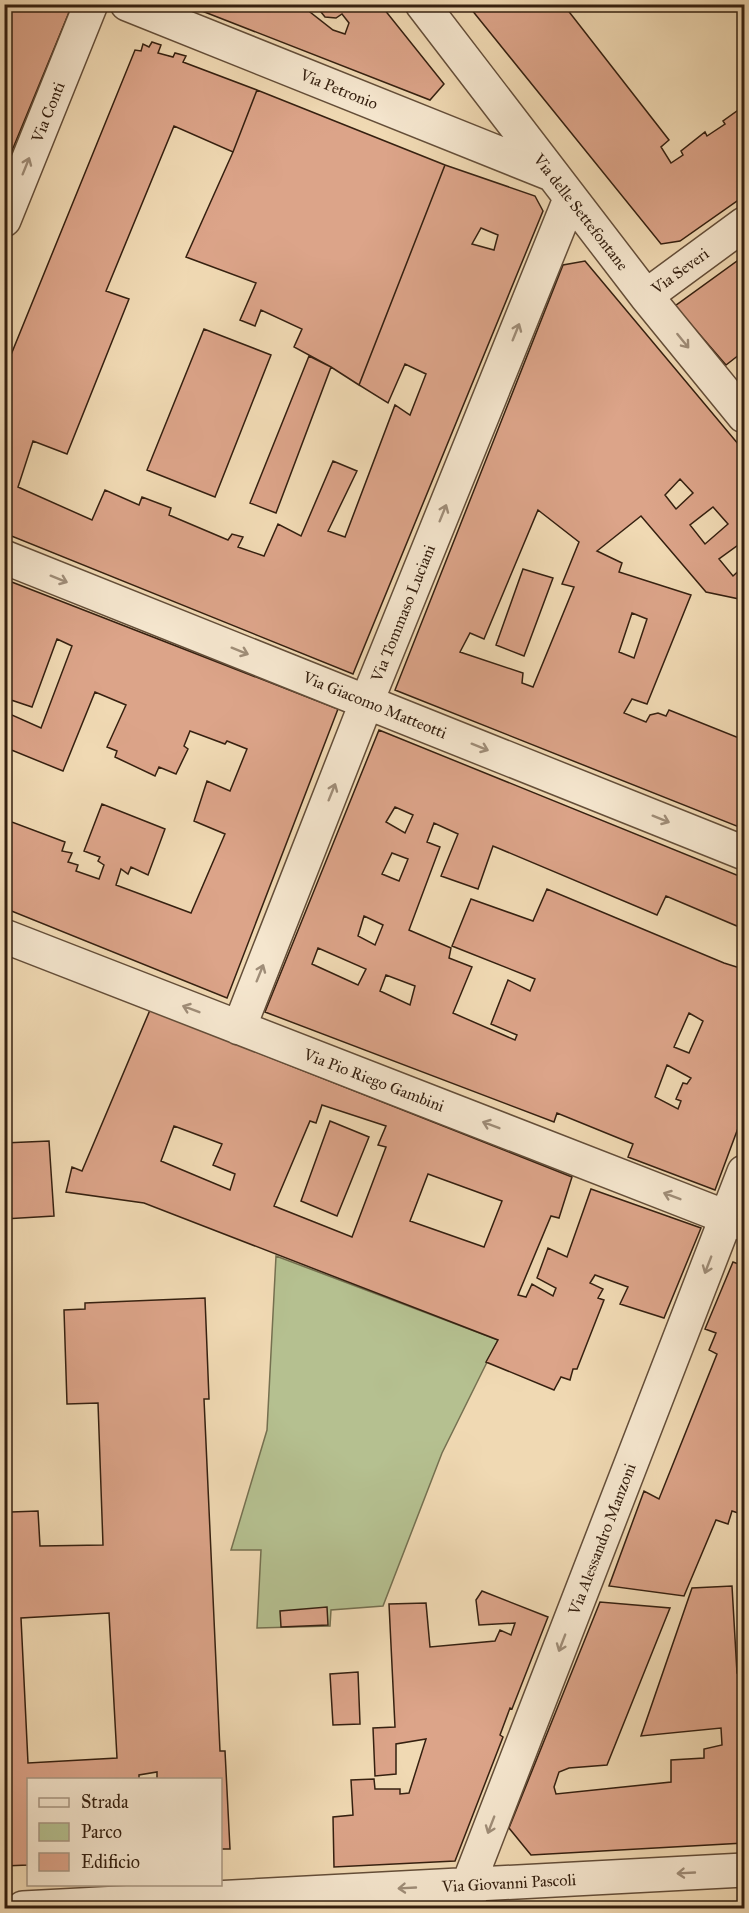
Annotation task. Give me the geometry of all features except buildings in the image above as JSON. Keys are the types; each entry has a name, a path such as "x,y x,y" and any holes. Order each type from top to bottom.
{"street":[{"name":"Via Conti","path":"4,220 91,4"},
{"name":"Via Petronio","path":"128,4 561,187"},
{"name":"Via delle Settefontane","path":"422,4 646,296 744,416"},
{"name":"Via Tommaso Luciani","path":"239,1028 367,701 561,187"},
{"name":"Via Severi","path":"646,296 744,224"},
{"name":"Via Giacomo Matteotti","path":"4,557 744,853"},
{"name":"Via Pio Riego Gambini","path":"4,936 736,1221"},
{"name":"Via Alessandro Manzoni","path":"469,1897 736,1221 744,1172"},
{"name":"Via Giovanni Pascoli","path":"22,1908 469,1897 744,1870"}],"green space":[{"path":"276,1256 498,1340 442,1453 383,1606 331,1610 330,1626 257,1628 261,1550 231,1550 267,1430"}]}
